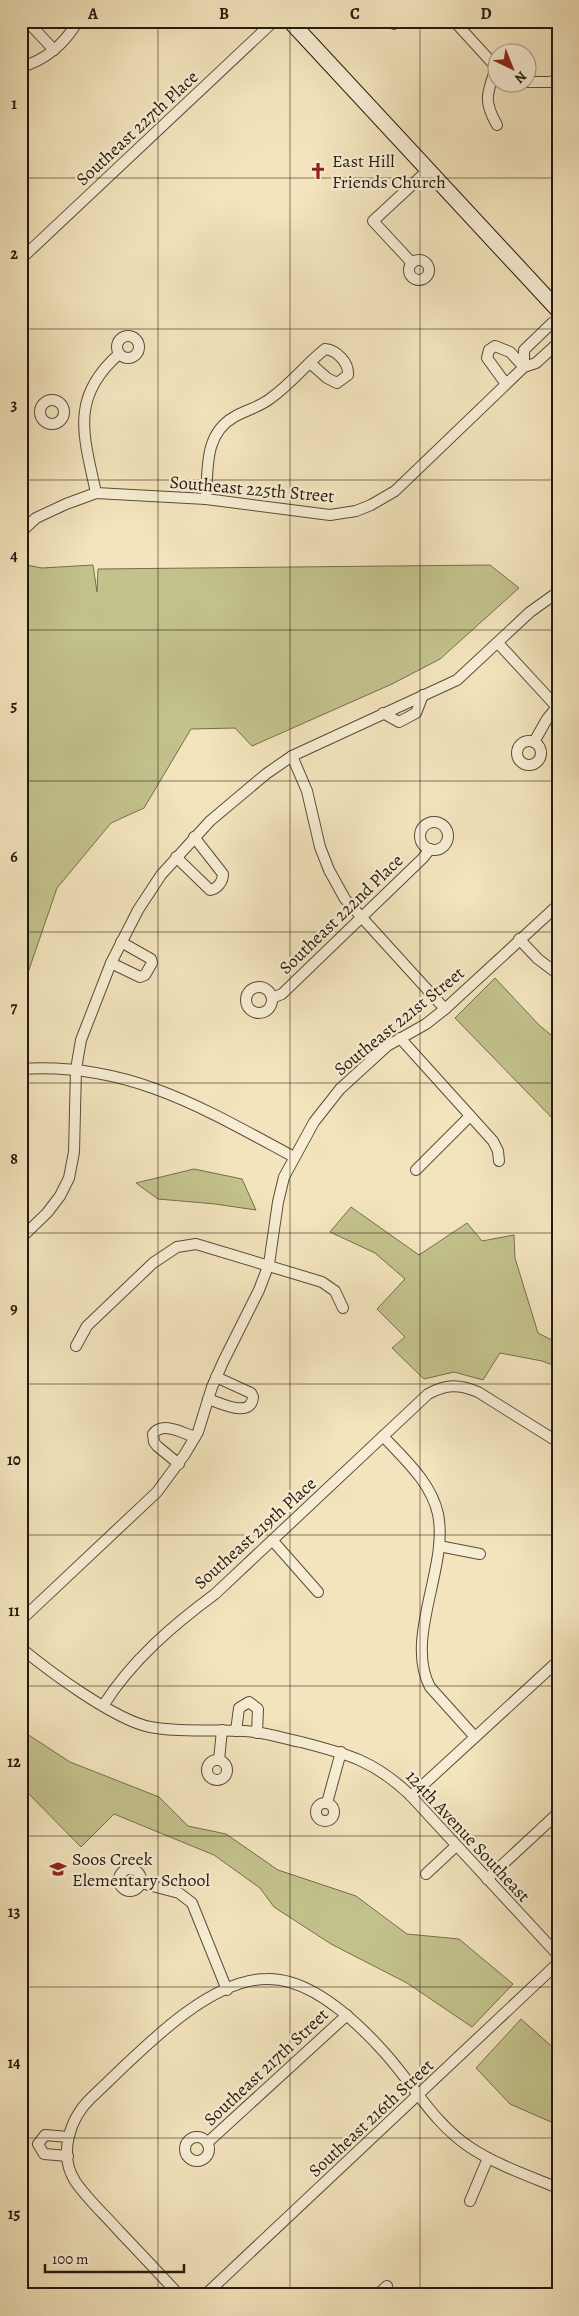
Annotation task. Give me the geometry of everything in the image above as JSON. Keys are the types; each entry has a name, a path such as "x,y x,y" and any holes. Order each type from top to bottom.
{"main road":[{"path":"290,21 427,171 558,310"}],"street":[{"path":"27,21 54,50"},
{"path":"21,67 35,63 54,50 70,35 78,21"},
{"name":"Southeast 227th Place","path":"21,259 274,21"},
{"path":"454,21 486,56"},
{"path":"536,82 550,82 558,79"},
{"path":"487,92 486,96 488,111 497,126"},
{"path":"412,263 373,221 427,171"},
{"path":"524,367 524,350 552,323 558,323"},
{"name":"Southeast 225th Street","path":"96,493 206,499 330,515 356,511 371,505 394,490 524,367 536,363 558,343"},
{"path":"506,384 488,362 487,354 492,347 504,348 524,367"},
{"path":"21,532 36,518 96,493 83,433 83,416 97,378 107,364 119,354"},
{"path":"206,499 209,447 215,434 224,423 269,400 310,363"},
{"path":"64,413 83,416"},
{"path":"21,1238 47,1213 60,1196 69,1178 74,1152 76,1069 82,1040 111,963 121,942 138,910 161,875 194,837 240,795 292,756 457,680 530,612 558,592"},
{"path":"498,643 557,706 534,742"},
{"path":"383,713 400,722 416,713 423,696"},
{"path":"292,756 307,791 320,846 329,870 344,899 445,1009"},
{"path":"176,858 210,890 214,889 222,881 222,874 194,837"},
{"name":"Southeast 222nd Place","path":"272,998 282,994 423,858 430,849"},
{"name":"Southeast 221st Street","path":"21,1620 157,1492 179,1464 195,1437 216,1378 248,1315 269,1264 278,1202 284,1177 325,1106 388,1046 426,1024 445,1009 558,905"},
{"path":"519,939 538,959 558,974"},
{"path":"111,963 140,978 145,975 152,963 150,958 121,942"},
{"path":"400,1038 493,1141 498,1151 499,1161"},
{"path":"21,1069 76,1069 124,1079 170,1093 200,1106 294,1157"},
{"path":"416,1170 470,1116"},
{"path":"76,1346 87,1326 153,1263 177,1247 196,1244 269,1264 329,1286 335,1291 343,1308"},
{"path":"208,1399 240,1409 250,1407 252,1402 253,1397 250,1393 216,1378"},
{"name":"Southeast 219th Place","path":"103,1706 128,1671 192,1610 215,1594 428,1394 436,1389 455,1385 478,1392 558,1442"},
{"path":"179,1464 157,1446 154,1442 154,1434 157,1429 166,1427 195,1437"},
{"path":"384,1436 427,1487 438,1513 440,1530 421,1656 422,1667 430,1687 475,1737"},
{"path":"272,1540 318,1592"},
{"path":"438,1546 480,1554"},
{"name":"124th Avenue Southeast","path":"21,1648 103,1706 134,1722 150,1727 257,1733 341,1752 385,1773 411,1796 558,1955"},
{"path":"411,1796 558,1661"},
{"path":"236,1731 239,1708 249,1702 258,1710 257,1733"},
{"path":"218,1760 222,1730"},
{"path":"327,1803 341,1752"},
{"path":"487,1879 558,1813"},
{"path":"426,1874 456,1846"},
{"path":"141,1883 179,1893 192,1903 227,1990"},
{"name":"Southeast 216th Street","path":"205,2295 558,1963"},
{"path":"179,2295 82,2191 74,2179 67,2147 74,2120 84,2104 164,2030 195,2005 248,1981 269,1978 309,1990 347,2015 385,2052 417,2096 469,2147 488,2158 558,2188"},
{"name":"Southeast 217th Street","path":"207,2143 347,2015"},
{"path":"470,2201 488,2158"},
{"path":"377,2295 387,2286"}],"shaded area":[{"path":"21,564 42,568 93,565 97,592 98,569 490,565 519,588 440,659 392,684 252,746 235,728 191,729 144,808 111,823 57,888 21,993"},
{"path":"495,978 539,1025 558,1041 558,1124 455,1018"},
{"path":"194,1169 242,1179 256,1210 158,1199 136,1183"},
{"path":"351,1207 419,1255 467,1223 482,1241 514,1235 515,1258 538,1333 558,1343 558,1367 542,1361 500,1353 483,1380 454,1372 424,1379 392,1348 405,1337 377,1309 405,1279 375,1253 330,1232"},
{"path":"21,1730 70,1762 159,1797 188,1826 226,1834 278,1870 356,1896 407,1934 459,1939 513,1984 472,2027 407,1983 331,1944 274,1907 260,1888 214,1855 114,1814 81,1847 21,1786"},
{"path":"521,2019 558,2052 558,2125 510,2104 476,2068"}],"place":[{"name":"East Hill Friends Church","path":"318,171"},
{"name":"Soos Creek Elementary School","path":"58,1869"}]}
